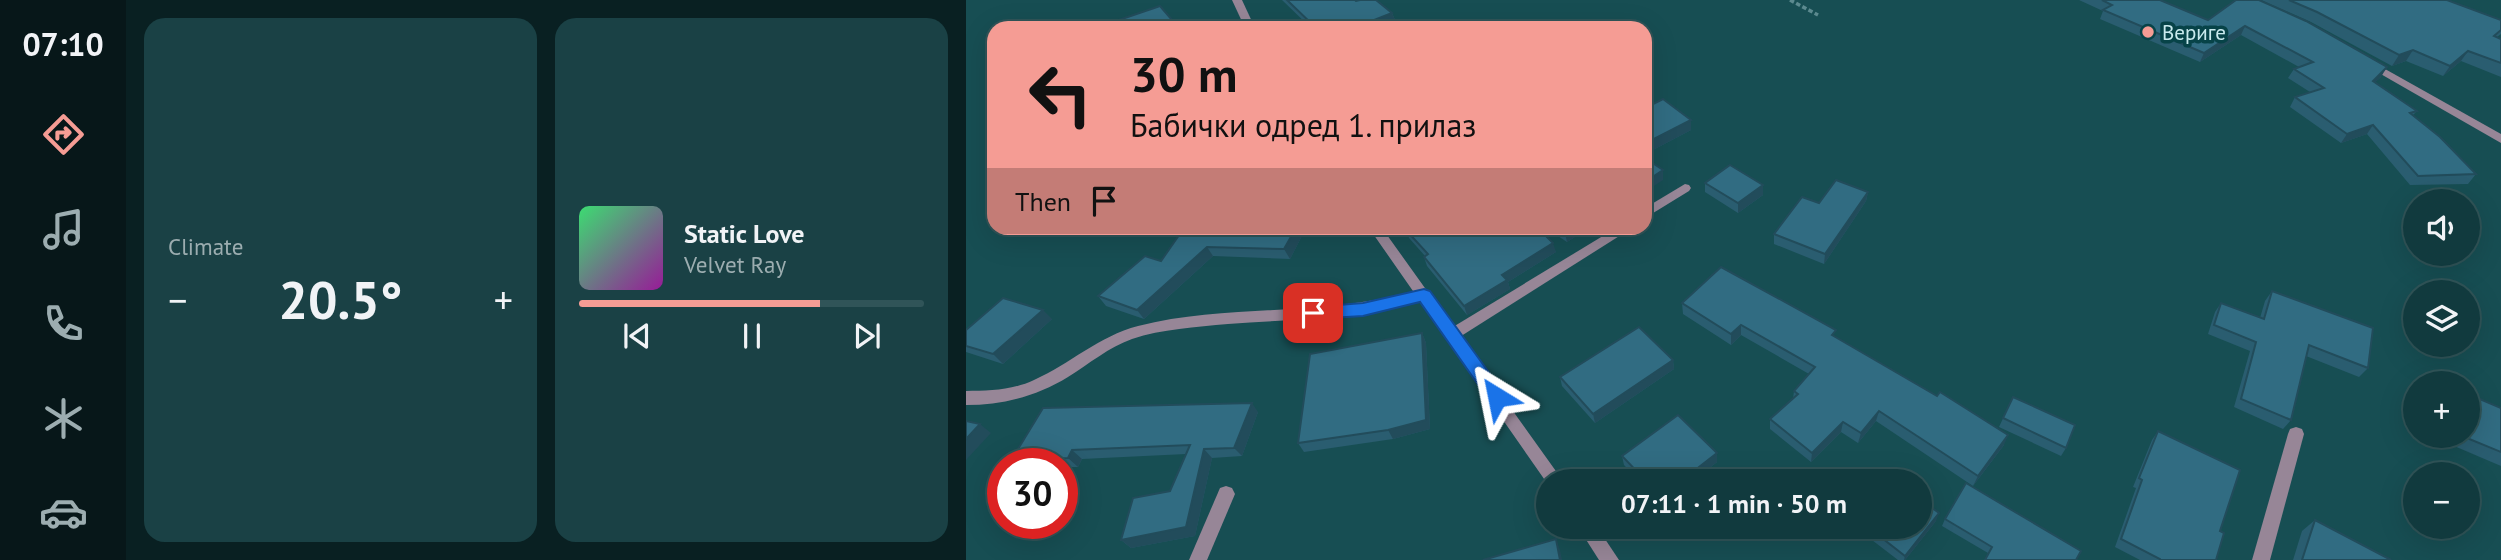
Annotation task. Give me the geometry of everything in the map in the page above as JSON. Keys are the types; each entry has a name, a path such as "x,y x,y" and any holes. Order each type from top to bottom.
{"street":[{"path":"1237,0 1247,21"},
{"path":"2355,55 2501,139"},
{"path":"1652,209 1685,188"},
{"path":"1380,235 1547,469"},
{"path":"1453,334 1614,235"},
{"path":"966,398 993,399 1026,391 1064,372 1101,346 1139,331 1363,309 1424,295"},
{"path":"2261,560 2296,434"},
{"path":"1198,560 1226,494"},
{"path":"1595,539 1610,560"}],"path":[{"path":"1790,0 1818,15"}],"building":[{"path":"1287,0 1376,0 1392,13 1372,21 1309,21"},
{"path":"2102,0 2160,0 2208,20 2236,0 2259,0 2306,21 2387,67 2373,81 2417,111 2410,113 2440,137 2476,174 2418,176 2373,125 2347,134 2295,97 2324,88 2294,69 2313,62 2245,26 2204,53 2103,10 2112,5"},
{"path":"2289,0 2447,0 2501,20 2501,30 2494,36 2501,39 2501,63 2468,51 2450,66 2413,50 2399,55"},
{"path":"1160,6 1173,21 1116,21"},
{"path":"1663,99 1691,120 1652,140 1652,104"},
{"path":"1652,163 1663,170 1652,177"},
{"path":"1730,165 1763,185 1738,203 1705,183"},
{"path":"1836,180 1868,192 1825,254 1774,234 1802,197 1819,203"},
{"path":"1179,235 1292,235 1284,249 1207,247 1137,310 1098,296 1145,256 1161,261"},
{"path":"1411,235 1545,235 1553,243 1502,275 1507,280 1464,306 1424,257 1428,254"},
{"path":"1721,267 1836,330 1832,335 1937,396 1940,392 2008,435 1978,476 1879,411 1861,433 1843,422 1812,453 1770,419 1798,394 1794,391 1815,367 1741,325 1731,334 1682,303"},
{"path":"2272,291 2373,328 2368,368 2309,345 2291,420 2241,399 2256,342 2214,325 2221,303 2264,319"},
{"path":"1003,298 1043,310 993,354 966,346 966,330"},
{"path":"1639,327 1673,360 1593,414 1560,377"},
{"path":"1422,333 1426,420 1388,430 1298,443 1310,354"},
{"path":"2013,397 2075,425 2066,448 2003,418"},
{"path":"2480,399 2501,408 2501,452 2480,443"},
{"path":"1252,403 1234,448 1204,449 1186,527 1121,540 1133,498 1170,491 1190,445 1078,450 1019,448 1043,408"},
{"path":"1678,415 1717,453 1696,469 1634,469 1622,456"},
{"path":"966,421 980,424 966,439"},
{"path":"2158,431 2240,470 2220,531 2224,533 2216,560 2160,560 2121,539 2142,480 2139,478"},
{"path":"1966,483 2081,551 2076,560 1985,560 1992,547 1945,519"},
{"path":"1932,508 1939,513 1932,522"},
{"path":"2315,520 2391,560 2302,560"},
{"path":"1556,539 1560,560 1483,560"},
{"path":"1883,539 1918,539 1905,556"}],"place":[{"name":"Вериге","path":"2148,32"}],"route":[{"path":"1313,313 1388,305 1424,295 1497,397"}]}
